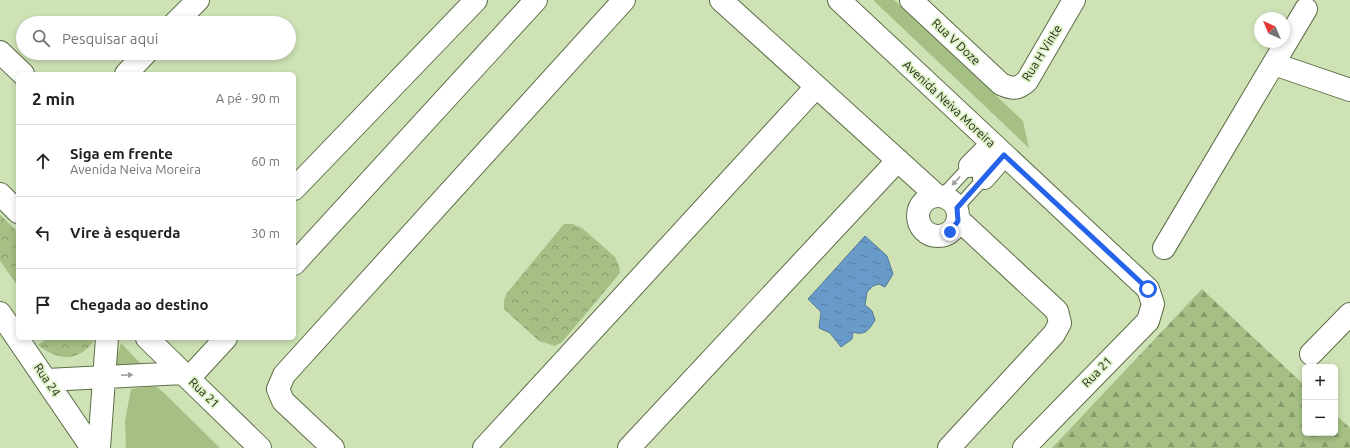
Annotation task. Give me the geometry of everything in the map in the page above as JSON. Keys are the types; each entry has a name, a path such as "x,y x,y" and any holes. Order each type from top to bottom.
{"street":[{"path":"182,16 198,0"},
{"path":"296,187 476,0"},
{"path":"296,262 536,0"},
{"path":"333,448 283,401 278,389 284,375 624,0"},
{"path":"721,0 948,205 1057,311 1060,323 1054,334 949,448"},
{"name":"Avenida Neiva Moreira","path":"839,0 1148,289"},
{"name":"Rua V Doze","path":"910,0 1000,84"},
{"name":"Rua H Vinte","path":"1000,84 1012,89 1019,88 1027,81 1074,0"},
{"path":"1164,248 1306,9"},
{"path":"0,52 21,72"},
{"path":"128,72 139,60"},
{"path":"1274,64 1350,90"},
{"path":"484,448 816,87"},
{"path":"977,172 998,149"},
{"path":"629,448 898,160"},
{"path":"0,194 16,210"},
{"name":"Rua 21","path":"1024,448 1148,321 1153,304 1148,289"},
{"name":"Rua 24","path":"0,312 16,335"},
{"path":"1311,354 1350,314"},
{"name":"Rua 24","path":"19,340 92,448"},
{"path":"99,448 106,340"},
{"name":"Rua 21","path":"149,340 260,448"},
{"path":"47,380 104,376 186,376 224,340"}],"lane":[{"path":"948,205 977,172"},
{"path":"948,205 977,172"}],"green space":[{"path":"873,0 894,0 1023,121 1029,148"},
{"path":"0,215 16,230 16,283 0,261"},
{"path":"564,224 572,224 582,228 615,257 620,273 562,342 555,346 539,341 504,309 504,300 507,293"},
{"path":"1202,289 1302,383 1302,436 1338,436 1338,417 1350,428 1350,448 1052,448"},
{"path":"45,340 94,340 83,352 69,357 62,357 46,351 38,345"},
{"path":"121,343 141,364 114,370"},
{"path":"152,386 158,388 164,393 220,448 126,448 125,421 131,389"}],"water":[{"path":"865,236 887,256 893,274 885,287 879,284 873,286 867,292 865,305 872,311 875,320 871,327 864,333 853,332 852,339 841,347 830,333 819,328 821,312 808,299"}],"route":[{"path":"950,232 955,228 958,221 959,215 957,208 1004,155 1148,289"}]}
